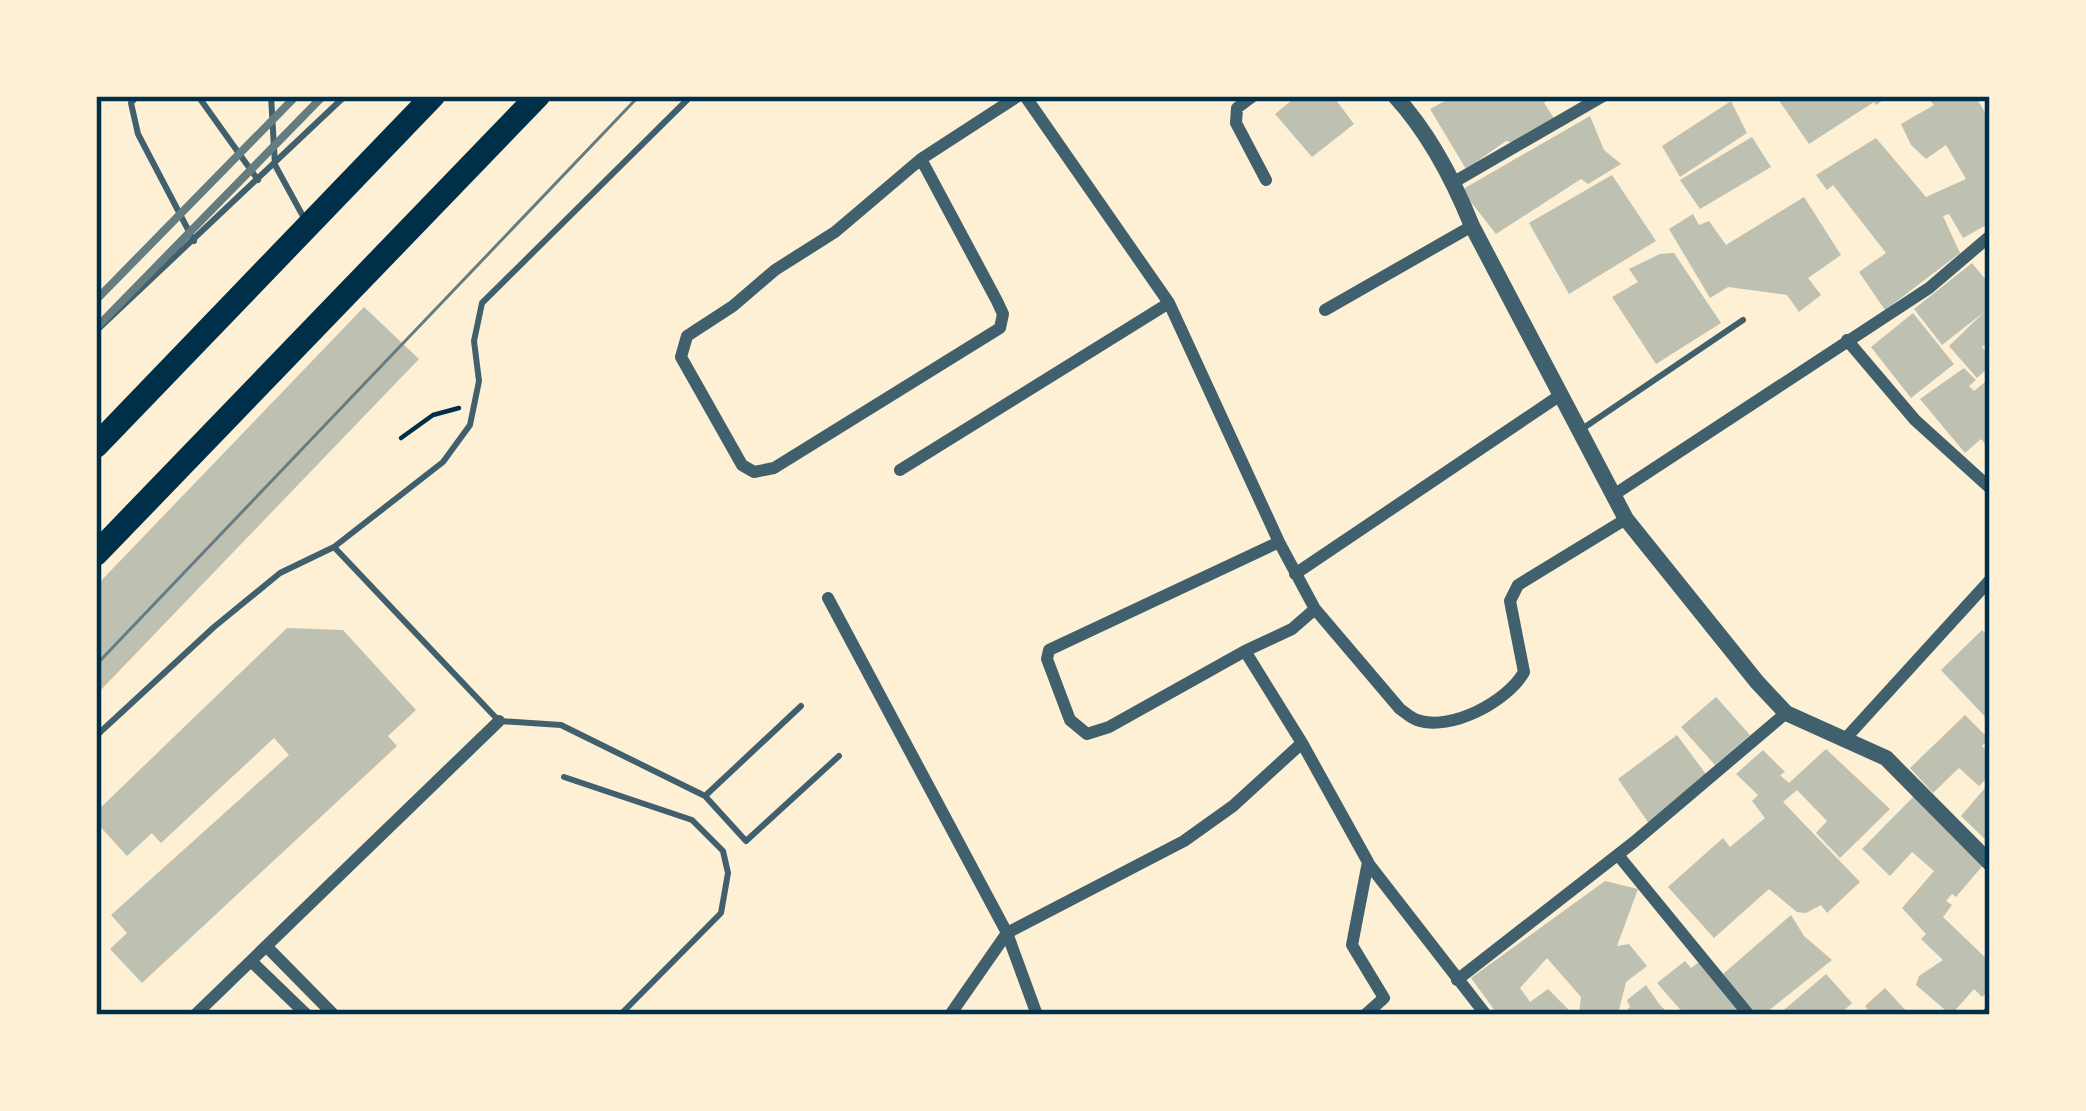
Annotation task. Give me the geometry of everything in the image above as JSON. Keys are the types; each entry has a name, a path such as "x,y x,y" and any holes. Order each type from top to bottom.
{"highway":[{"path":"96,446 433,96"},
{"path":"96,554 538,96"}],"street":[{"path":"921,159 998,301 1003,314 1000,328 774,468 754,472 742,466 681,357 687,336 835,232 921,159 1022,96 1169,303 1279,542 1315,609 1400,710 1417,720 1456,718 1502,696 1524,673 1510,601 1518,586 1626,519"},
{"path":"1253,96 1237,108 1236,123 1266,180"},
{"path":"1395,96 1454,182 1472,226 1626,519 1786,712 1886,758 1990,863"},
{"path":"1454,182 1603,96"},
{"path":"1325,310 1472,226"},
{"path":"1612,496 1929,288 1990,236"},
{"path":"900,470 1169,303"},
{"path":"1847,340 1915,421 1990,488"},
{"path":"1295,574 1562,394"},
{"path":"1279,542 1049,650 1047,659 1070,720 1087,734 1109,727 1292,629 1315,609"},
{"path":"1846,738 1990,580"},
{"path":"828,598 1007,933 1037,1015"},
{"path":"1245,651 1368,862 1486,1015"},
{"path":"1457,980 1618,855 1786,712"},
{"path":"195,1015 499,722"},
{"path":"950,1015 1007,933 1184,841 1233,806 1302,743"},
{"path":"1618,855 1749,1015"},
{"path":"1365,1015 1384,998 1352,945 1368,862"},
{"path":"266,946 334,1015"},
{"path":"251,961 307,1015"}],"lane":[{"path":"136,96 131,103 138,134 194,241"},
{"path":"198,96 258,180"},
{"path":"271,96 275,165 308,227"},
{"path":"96,331 345,96"},
{"path":"96,736 280,573 334,547 443,462 470,425 478,381 474,341 482,303 691,96"},
{"path":"1579,431 1742,320"},
{"path":"334,547 499,722 561,725 705,796 746,841 839,756"},
{"path":"705,796 801,706"},
{"path":"564,777 692,820 723,851 728,873 721,913 620,1015"}],"path":[{"path":"401,438 433,415 474,406"}],"building":[{"path":"1297,96 1333,96 1354,124 1312,157 1275,114"},
{"path":"1454,96 1551,96 1544,103 1554,118 1515,143 1506,141 1466,169 1430,109"},
{"path":"1776,96 1889,96 1809,144"},
{"path":"1926,96 1975,96 1990,120 1990,223 1963,238 1949,214 1943,216 1960,253 1885,310 1859,272 1886,253 1833,185 1827,190 1816,175 1876,138 1926,197 1966,179 1946,145 1926,159 1911,145 1901,124 1934,105"},
{"path":"1731,101 1747,133 1680,177 1662,146"},
{"path":"1590,116 1604,150 1621,164 1588,184 1581,179 1496,234 1463,192 1465,188"},
{"path":"1752,137 1771,167 1700,209 1680,180"},
{"path":"1612,175 1656,241 1569,294 1529,223"},
{"path":"1804,197 1841,255 1808,278 1821,295 1799,312 1787,295 1728,287 1710,298 1669,229 1693,214 1699,225 1709,221 1726,245"},
{"path":"1674,253 1721,323 1656,364 1612,297 1638,282 1629,269 1660,254"},
{"path":"1972,263 1990,285 1990,341 1982,347 1990,356 1990,366 1977,378 1949,346 1984,312 1942,345 1914,309"},
{"path":"364,307 419,359 96,695 96,586"},
{"path":"1913,313 1954,364 1911,398 1871,347"},
{"path":"1964,368 1976,380 1969,386 1974,391 1990,378 1990,450 1981,439 1965,453 1920,399"},
{"path":"287,628 343,630 416,710 388,736 397,746 142,983 110,949 127,933 111,915 289,755 274,738 161,843 152,833 127,856 96,822 96,812"},
{"path":"1982,630 1990,638 1990,722 1941,670"},
{"path":"1716,697 1750,735 1715,765 1681,727"},
{"path":"1965,715 1989,739 1982,746 1990,754 1990,775 1979,786 1959,768 1933,793 1910,768"},
{"path":"1677,735 1708,777 1650,825 1618,779"},
{"path":"1826,749 1890,809 1840,858 1816,833 1827,821 1797,790 1783,802 1860,882 1827,913 1821,905 1797,912 1769,889 1714,938 1668,887 1723,838 1730,847 1765,818 1752,801 1758,795 1736,774 1763,750 1785,772 1780,775 1789,783"},
{"path":"1990,782 1990,844 1961,816"},
{"path":"1914,796 1984,864 1956,897 1952,894 1946,901 1952,905 1943,917 1990,962 1990,990 1982,997 1974,989 1951,1015 1916,985 1919,976 1943,960 1921,939 1926,934 1902,908 1934,871 1912,852 1890,876 1862,849"},
{"path":"1605,881 1638,889 1617,946 1629,944 1647,966 1626,982 1618,1014 1579,1013 1581,997 1547,958 1520,988 1530,1002 1548,989 1574,1015 1498,1015 1471,978"},
{"path":"1791,915 1804,936 1832,960 1758,1015 1736,996 1723,974"},
{"path":"1685,961 1691,968 1699,962 1742,1015 1685,1015 1657,983"},
{"path":"1826,974 1852,1003 1839,1015 1778,1015"},
{"path":"1646,985 1670,1015 1621,1015 1630,1007 1627,1000"},
{"path":"1885,988 1910,1015 1872,1015 1865,1006"}],"tram line":[{"path":"96,665 639,96"}],"railway":[{"path":"96,300 296,96"},
{"path":"96,328 323,96"}]}
